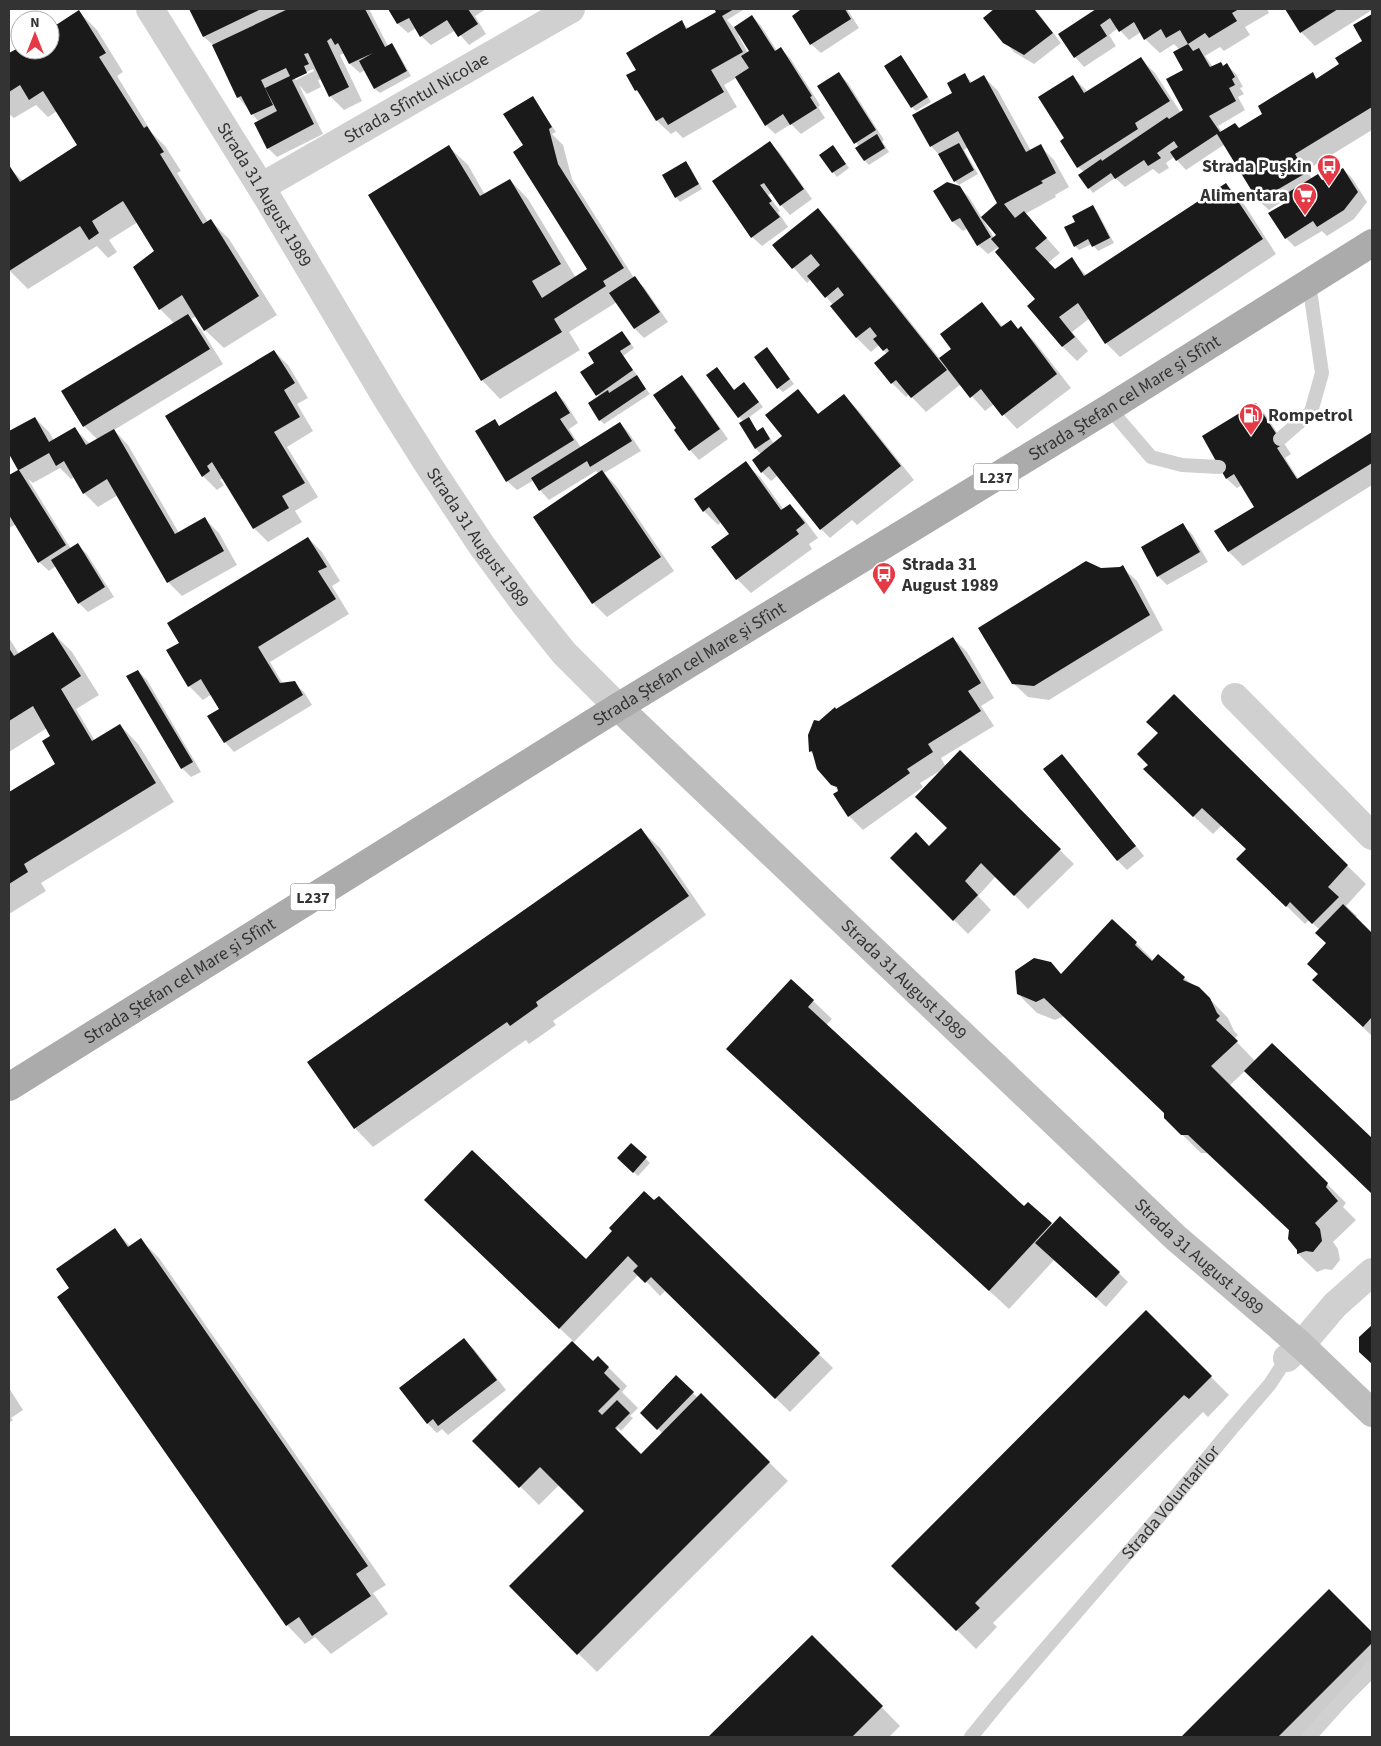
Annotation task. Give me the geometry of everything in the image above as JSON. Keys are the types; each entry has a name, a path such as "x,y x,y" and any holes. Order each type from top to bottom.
{"main road":[{"name":"Strada Ștefan cel Mare și Sfînt","path":"9,1087 618,708 1109,408 1372,243"},
{"name":"Strada 31 August 1989","path":"618,708 1294,1351 1372,1413"}],"street":[{"name":"Strada 31 August 1989","path":"150,9 261,187 392,407 482,546 564,653 618,708"},
{"name":"Strada Sfîntul Nicolae","path":"261,187 571,9"},
{"path":"1235,697 1372,836"},
{"name":"Strada Voluntarilor","path":"1294,1351 1335,1305 1372,1272"}],"lane":[{"path":"1280,439 1311,412 1322,373 1309,283"},
{"path":"1109,408 1151,457 1182,465 1219,467"},
{"name":"Strada Voluntarilor","path":"971,1737 1002,1698 1151,1526 1270,1384 1294,1351"},
{"path":"1308,1737 1372,1667"}],"building":[{"path":"189,9 261,9 203,37"},
{"path":"288,9 365,9 385,47 392,43 407,71 374,89 359,61 373,53 349,64 338,43 335,45 331,38 327,41 349,87 329,97 308,53 304,54 309,64 304,66 307,73 292,80 314,124 267,149 254,123 277,111 265,88 290,76 286,68 261,80 273,105 251,115 241,96 237,98 212,45"},
{"path":"388,9 468,9 478,24 458,37 447,20 420,37 409,18 397,24"},
{"path":"714,9 734,9 722,16 743,52 711,70 724,92 668,125 663,117 656,121 626,75 636,70 626,53 682,20 686,29 716,12"},
{"path":"799,9 845,9 851,19 810,45 792,16"},
{"path":"994,9 1034,9 1053,33 1024,55 1003,43 983,18"},
{"path":"1096,9 1239,9 1232,13 1237,21 1209,38 1205,33 1188,44 1180,30 1166,38 1161,29 1144,40 1134,22 1119,32 1110,18 1100,25 1107,36 1074,58 1058,34"},
{"path":"1285,9 1338,9 1300,33"},
{"path":"79,10 106,53 99,57 144,128 147,126 164,152 160,154 203,224 211,219 259,296 204,331 182,295 159,310 133,267 154,251 123,201 92,221 99,233 89,240 80,226 9,271 9,165 20,182 77,145 43,91 29,100 20,85 9,92 9,53 10,60 60,60 60,22"},
{"path":"1372,14 1372,107 1295,154 1306,173 1258,201 1217,134 1176,161 1170,152 1178,147 1174,141 1157,153 1161,158 1148,166 1144,160 1115,179 1111,173 1088,189 1078,175 1167,117 1169,119 1183,110 1166,79 1183,70 1173,52 1188,44 1193,51 1199,48 1210,67 1221,62 1223,66 1227,63 1235,77 1232,79 1235,85 1229,88 1236,101 1209,116 1220,132 1235,123 1239,128 1262,114 1258,106 1313,72 1316,79 1339,64 1335,58 1362,41 1353,25"},
{"path":"752,15 775,51 781,47 812,96 810,97 817,108 790,125 783,114 765,126 735,77 749,68 741,56 749,51 734,27"},
{"path":"901,55 928,97 911,108 884,66"},
{"path":"1141,57 1170,101 1135,123 1138,129 1077,168 1060,141 1064,138 1038,97 1073,75 1084,93"},
{"path":"839,72 876,130 854,144 817,86"},
{"path":"965,73 970,83 984,75 1026,152 1041,144 1056,173 1041,181 1043,183 1004,204 1015,218 1024,211 1047,238 1035,248 1055,269 1072,257 1084,276 1226,183 1263,239 1105,344 1078,303 1059,317 1075,337 1062,347 1027,306 1035,299 995,252 999,248 991,239 996,235 981,217 997,203 958,131 930,147 912,115 952,93 947,83"},
{"path":"533,96 552,127 549,129 558,164 624,268 603,281 606,286 554,319 562,332 481,381 368,195 449,145 480,196 510,179 561,264 532,281 542,298 587,269 513,152 523,145 503,114"},
{"path":"877,134 885,148 864,161 855,148"},
{"path":"770,141 804,189 780,206 764,183 760,185 772,201 769,203 780,217 751,238 712,181"},
{"path":"959,143 974,170 954,182 938,154"},
{"path":"833,145 846,164 832,173 819,155"},
{"path":"686,161 699,184 675,198 662,175"},
{"path":"1343,168 1358,192 1344,210 1317,227 1313,221 1285,239 1268,213 1289,201 1284,195 1318,174 1322,180"},
{"path":"947,182 960,186 991,237 977,246 960,218 952,222 933,191"},
{"path":"1093,205 1110,238 1092,247 1088,239 1074,247 1064,227 1075,222 1072,216"},
{"path":"818,208 947,370 911,398 896,380 891,384 874,363 889,351 887,348 883,351 873,339 877,336 870,327 856,338 830,306 844,295 838,287 825,298 807,276 820,265 811,254 792,269 772,245"},
{"path":"635,276 660,312 634,329 609,293"},
{"path":"982,302 1001,327 1011,320 1018,329 1021,326 1057,374 1002,416 981,389 970,398 939,358 951,349 940,334"},
{"path":"188,314 210,349 83,427 61,391"},
{"path":"622,331 631,344 620,351 633,370 596,396 580,372 594,363 588,353"},
{"path":"767,347 790,379 777,389 754,357"},
{"path":"274,350 295,383 284,390 300,417 274,432 305,483 282,496 289,508 253,529 212,462 207,466 210,471 202,477 165,416"},
{"path":"717,367 734,390 744,382 759,402 738,418 706,375"},
{"path":"637,375 646,389 599,421 588,403 608,390 609,393"},
{"path":"682,375 720,429 689,451 674,430 676,428 653,395"},
{"path":"798,389 818,414 844,394 901,466 820,530 769,466 761,473 752,460 782,436 765,415"},
{"path":"556,391 570,413 560,419 574,440 506,482 475,431 495,419 499,426"},
{"path":"1256,403 1283,444 1277,448 1297,479 1372,432 1372,463 1228,552 1214,531 1254,507 1234,474 1226,479 1202,436"},
{"path":"35,417 49,442 75,427 86,445 114,429 175,534 205,517 224,551 167,583 107,479 83,494 64,461 56,466 49,453 19,470 66,545 38,563 9,515 9,475 18,470 9,454 9,431"},
{"path":"749,417 757,431 763,427 770,439 755,449 739,423"},
{"path":"620,422 632,441 590,467 587,461 539,491 531,478"},
{"path":"746,461 781,510 790,504 805,523 796,530 799,534 736,580 711,547 729,534 709,507 703,512 694,499"},
{"path":"602,470 661,557 592,604 533,517"},
{"path":"1183,523 1200,552 1157,577 1141,547"},
{"path":"308,537 327,567 318,571 336,599 258,647 280,683 295,681 303,695 224,743 207,716 219,709 201,679 188,687 166,650 179,643 167,623"},
{"path":"78,543 105,587 78,604 51,560"},
{"path":"1086,561 1101,568 1120,567 1123,565 1150,615 1034,686 1012,684 978,628"},
{"path":"53,632 81,676 61,689 92,741 120,724 156,783 24,864 28,872 9,884 9,792 55,764 42,741 50,736 33,706 9,721 9,648 14,656"},
{"path":"953,637 981,683 968,691 981,711 928,744 933,752 907,769 910,773 848,817 833,794 838,791 837,787 831,785 817,769 812,751 809,752 808,735 814,720 819,721 835,707 836,709"},
{"path":"138,670 193,762 181,769 126,676"},
{"path":"1174,694 1348,865 1328,887 1339,897 1312,924 1290,902 1286,907 1236,859 1246,849 1202,808 1193,817 1143,769 1148,765 1137,754 1158,733 1146,722"},
{"path":"960,750 1061,849 1014,896 981,863 965,881 978,895 953,921 890,858 916,832 929,846 947,828 915,797"},
{"path":"1062,754 1136,846 1117,861 1043,769"},
{"path":"641,828 689,896 536,1002 538,1006 510,1026 507,1022 354,1129 307,1062"},
{"path":"1343,904 1372,933 1372,1017 1363,1027 1312,980 1318,974 1307,964 1326,943 1315,933"},
{"path":"1112,919 1137,942 1135,945 1152,961 1158,954 1185,977 1183,980 1199,987 1210,998 1220,1016 1216,1020 1238,1041 1211,1066 1328,1183 1326,1187 1338,1201 1315,1223 1320,1229 1322,1241 1313,1252 1306,1251 1297,1254 1297,1250 1288,1239 1289,1230 1188,1135 1181,1135 1164,1118 1164,1113 1044,998 1036,1002 1017,994 1015,971 1034,958 1051,962 1061,974"},
{"path":"791,979 814,1000 808,1007 1024,1206 1028,1202 1052,1223 989,1291 726,1049"},
{"path":"1272,1043 1372,1138 1372,1194 1244,1071"},
{"path":"631,1143 647,1157 633,1173 617,1158"},
{"path":"472,1150 586,1259 612,1231 609,1228 644,1191 654,1200 659,1196 820,1353 775,1399 651,1277 645,1283 633,1271 638,1266 628,1256 559,1329 424,1200"},
{"path":"1060,1216 1120,1272 1096,1298 1035,1243"},
{"path":"115,1228 128,1247 141,1238 368,1566 356,1574 371,1596 312,1636 299,1617 286,1626 57,1297 69,1288 56,1269"},
{"path":"1146,1310 1212,1376 1189,1399 1184,1395 975,1603 980,1608 956,1631 891,1566"},
{"path":"1372,1325 1372,1364 1359,1352 1359,1337"},
{"path":"464,1338 497,1380 438,1426 433,1419 427,1424 399,1388"},
{"path":"572,1341 593,1361 598,1356 609,1367 604,1373 620,1389 598,1411 602,1415 617,1400 630,1413 615,1428 641,1454 701,1393 770,1462 577,1655 509,1586 584,1511 540,1467 519,1488 472,1441"},
{"path":"676,1375 694,1392 657,1430 640,1413"},
{"path":"1329,1589 1372,1632 1372,1643 1278,1737 1181,1737"},
{"path":"812,1635 883,1706 852,1737 708,1737"}],"place":[{"name":"Strada Pușkin","path":"1329,187"},
{"name":"Alimentara","path":"1305,216"},
{"name":"Rompetrol","path":"1251,436"},
{"name":"Strada 31 August 1989","path":"884,595"}]}
